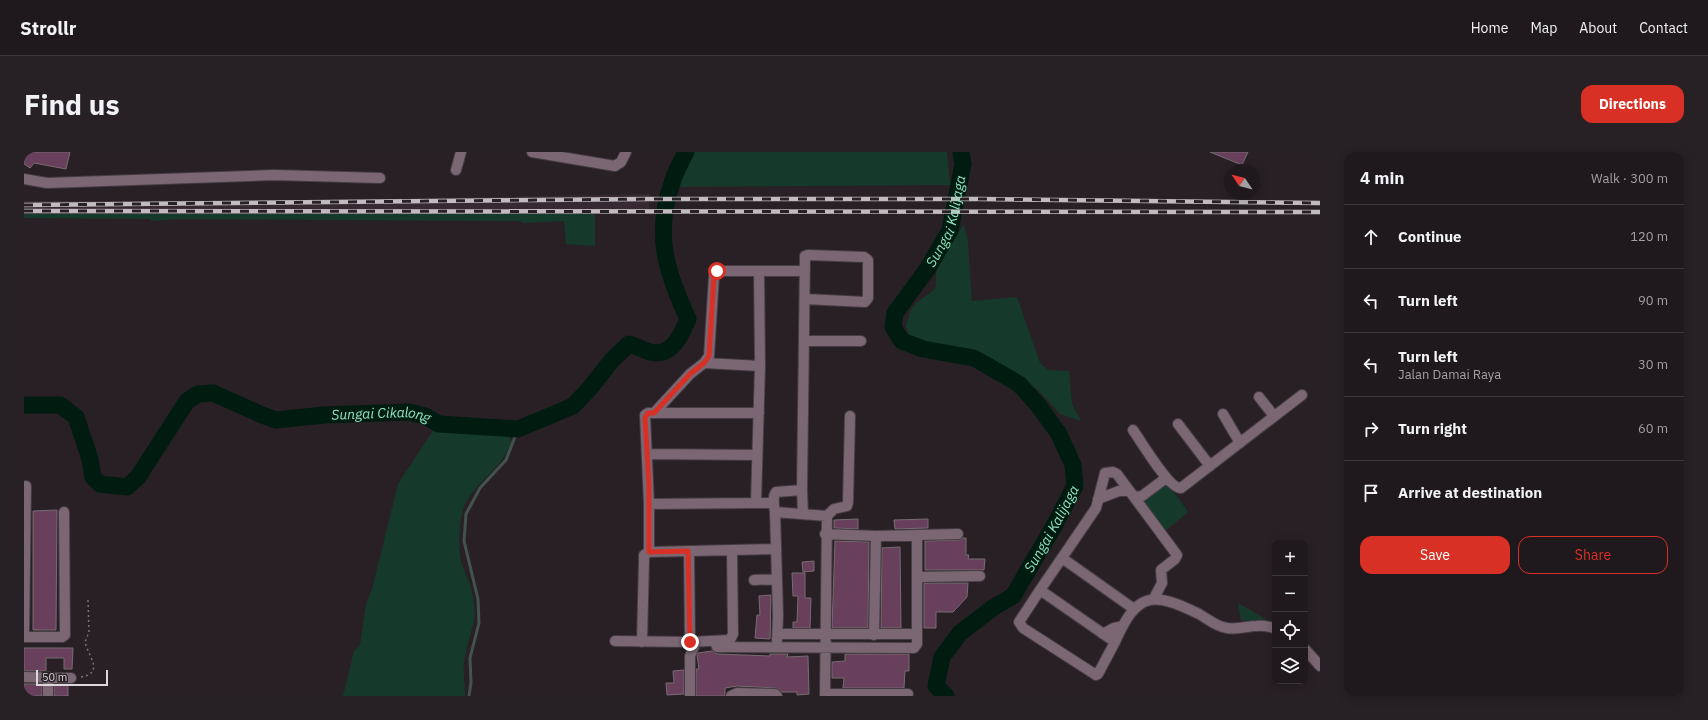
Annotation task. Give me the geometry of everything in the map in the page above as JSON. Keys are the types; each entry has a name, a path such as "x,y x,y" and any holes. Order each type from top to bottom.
{"street":[{"path":"456,170 461,152"},
{"path":"532,152 615,166 621,162 626,152"},
{"path":"24,179 47,183 274,175 380,178"},
{"path":"803,514 802,490 805,271 806,256 864,257 869,262 868,298 865,302 805,299"},
{"path":"654,413 690,374 704,363 710,352 715,273 724,270 805,271"},
{"path":"756,503 760,366 759,271"},
{"path":"805,341 861,341"},
{"path":"704,363 760,366"},
{"path":"1133,430 1166,478 1174,486 1181,488 1302,395"},
{"path":"1259,397 1274,416"},
{"path":"649,552 650,504 645,418 648,413 759,413"},
{"path":"1222,414 1240,443"},
{"path":"850,416 848,502 847,506 832,510 827,516 825,534 825,695 908,694"},
{"path":"1178,424 1210,466"},
{"path":"647,454 757,455"},
{"path":"1154,598 1162,583 1161,570 1175,559 1177,555 1117,474 1109,472 1105,473 1103,477 1096,508 1027,608 1019,622 1020,626 1096,675 1098,674 1123,626 1134,609 1144,601 1154,598 1199,614 1226,628 1259,625 1272,627"},
{"path":"1098,499 1119,491 1142,496 1166,478"},
{"path":"26,486 24,637 62,637 65,634 64,512"},
{"path":"777,646 777,579 774,494 776,492 802,490"},
{"path":"650,504 756,503 803,514 827,516"},
{"path":"825,534 876,536 958,534"},
{"path":"714,641 716,647 777,646 826,648 914,648 917,644 917,535"},
{"path":"874,634 876,536"},
{"path":"642,642 644,555 649,552 776,549"},
{"path":"615,641 693,645 714,641 728,641 733,636 732,550"},
{"path":"688,551 693,645 690,656 690,696"},
{"path":"1062,558 1134,609"},
{"path":"917,577 980,576"},
{"path":"754,580 777,579"},
{"path":"1040,590 1115,642"},
{"path":"1103,634 1114,628 1123,626"},
{"path":"778,634 916,634"},
{"path":"1308,652 1320,666"},
{"path":"24,678 71,678"},
{"path":"48,678 48,696"},
{"path":"731,696 737,693 775,694 777,696"}],"path":[{"path":"71,678 90,675 94,671 94,664 85,642 89,632 88,600"}],"shaded area":[{"path":"649,194 649,214 24,214 24,201 293,201"}],"green space":[{"path":"692,152 947,152 950,185 673,187 677,176"},
{"path":"24,214 595,214 595,246 566,244 564,221 523,223 520,221 178,219 152,221 150,219 24,218"},
{"path":"964,224 968,243 972,301 1017,297 1040,363 1048,370 1069,371 1072,404 1081,421 1060,414 1039,391 1019,375 1000,364 970,353 918,342 909,336 906,326 910,311 916,303 934,290 936,286 938,262 942,254 956,237"},
{"path":"434,429 509,434 511,441 502,460 467,500 462,515 460,553 462,565 470,584 475,610 464,661 465,696 343,696 354,651 360,645 366,604 372,589 398,484"},
{"path":"1167,482 1188,512 1165,531 1144,502"},
{"path":"1238,603 1272,624 1241,620"}],"building":[{"path":"24,152 70,152 66,169 34,163 30,168 24,164"},
{"path":"1210,152 1248,152 1242,164"},
{"path":"57,510 56,630 33,630 33,511"},
{"path":"858,519 858,529 834,528 834,520"},
{"path":"928,519 928,528 895,529 894,520"},
{"path":"966,538 966,555 969,555 968,559 985,559 984,570 925,570 925,541 958,540"},
{"path":"835,541 869,542 868,628 832,628"},
{"path":"900,547 901,628 881,628 882,548"},
{"path":"814,561 814,571 803,572 802,562"},
{"path":"792,573 805,573 805,598 811,598 810,628 793,628 793,622 797,622 798,596 793,596"},
{"path":"924,583 968,583 967,597 953,612 936,612 936,628 924,628"},
{"path":"771,595 770,639 755,638 757,615 760,615 759,596"},
{"path":"24,648 73,648 72,669 64,669 64,658 46,658 46,671 24,671"},
{"path":"712,651 717,654 770,656 770,654 788,654 787,657 808,656 809,694 797,695 797,692 782,692 775,688 737,686 725,688 725,696 696,696 696,669 699,669 697,655 698,653"},
{"path":"845,654 909,654 909,671 905,671 904,688 843,688 844,678 832,678 832,662 845,661"},
{"path":"684,670 684,694 667,695 666,683 674,683 673,671"},
{"path":"24,684 42,684 42,696 24,696"},
{"path":"54,684 68,684 68,696 54,696"}],"waterway":[{"name":"Sungai Cikalong","path":"24,405 60,405 76,417 90,459 93,477 100,484 127,487 138,477 187,401 198,394 213,393 276,420 324,415 409,412 425,416 439,424 518,429 573,406 590,388 612,360 629,344 646,351 656,353 668,350 680,336 688,319 674,285 665,252 663,236 664,219 673,179 686,152"},
{"name":"Sungai Kalijaga","path":"946,696 936,686 942,657 960,633 994,607 1013,596 1054,526 1075,486 1073,465 1059,434 1038,405 1019,384 974,358 923,349 902,341 893,327 895,313 928,268 950,230 963,164 961,152"},
{"path":"469,696 471,683 470,658 479,623 478,599 464,541 466,514 480,488 506,460 518,429"}],"railway":[{"path":"24,205 649,199 979,199 1320,203"},
{"path":"24,211 1320,212"}],"route":[{"path":"690,642 688,551 649,552 649,484 645,415 648,413 654,413 690,374 704,363 709,356 714,276 717,271"}]}
